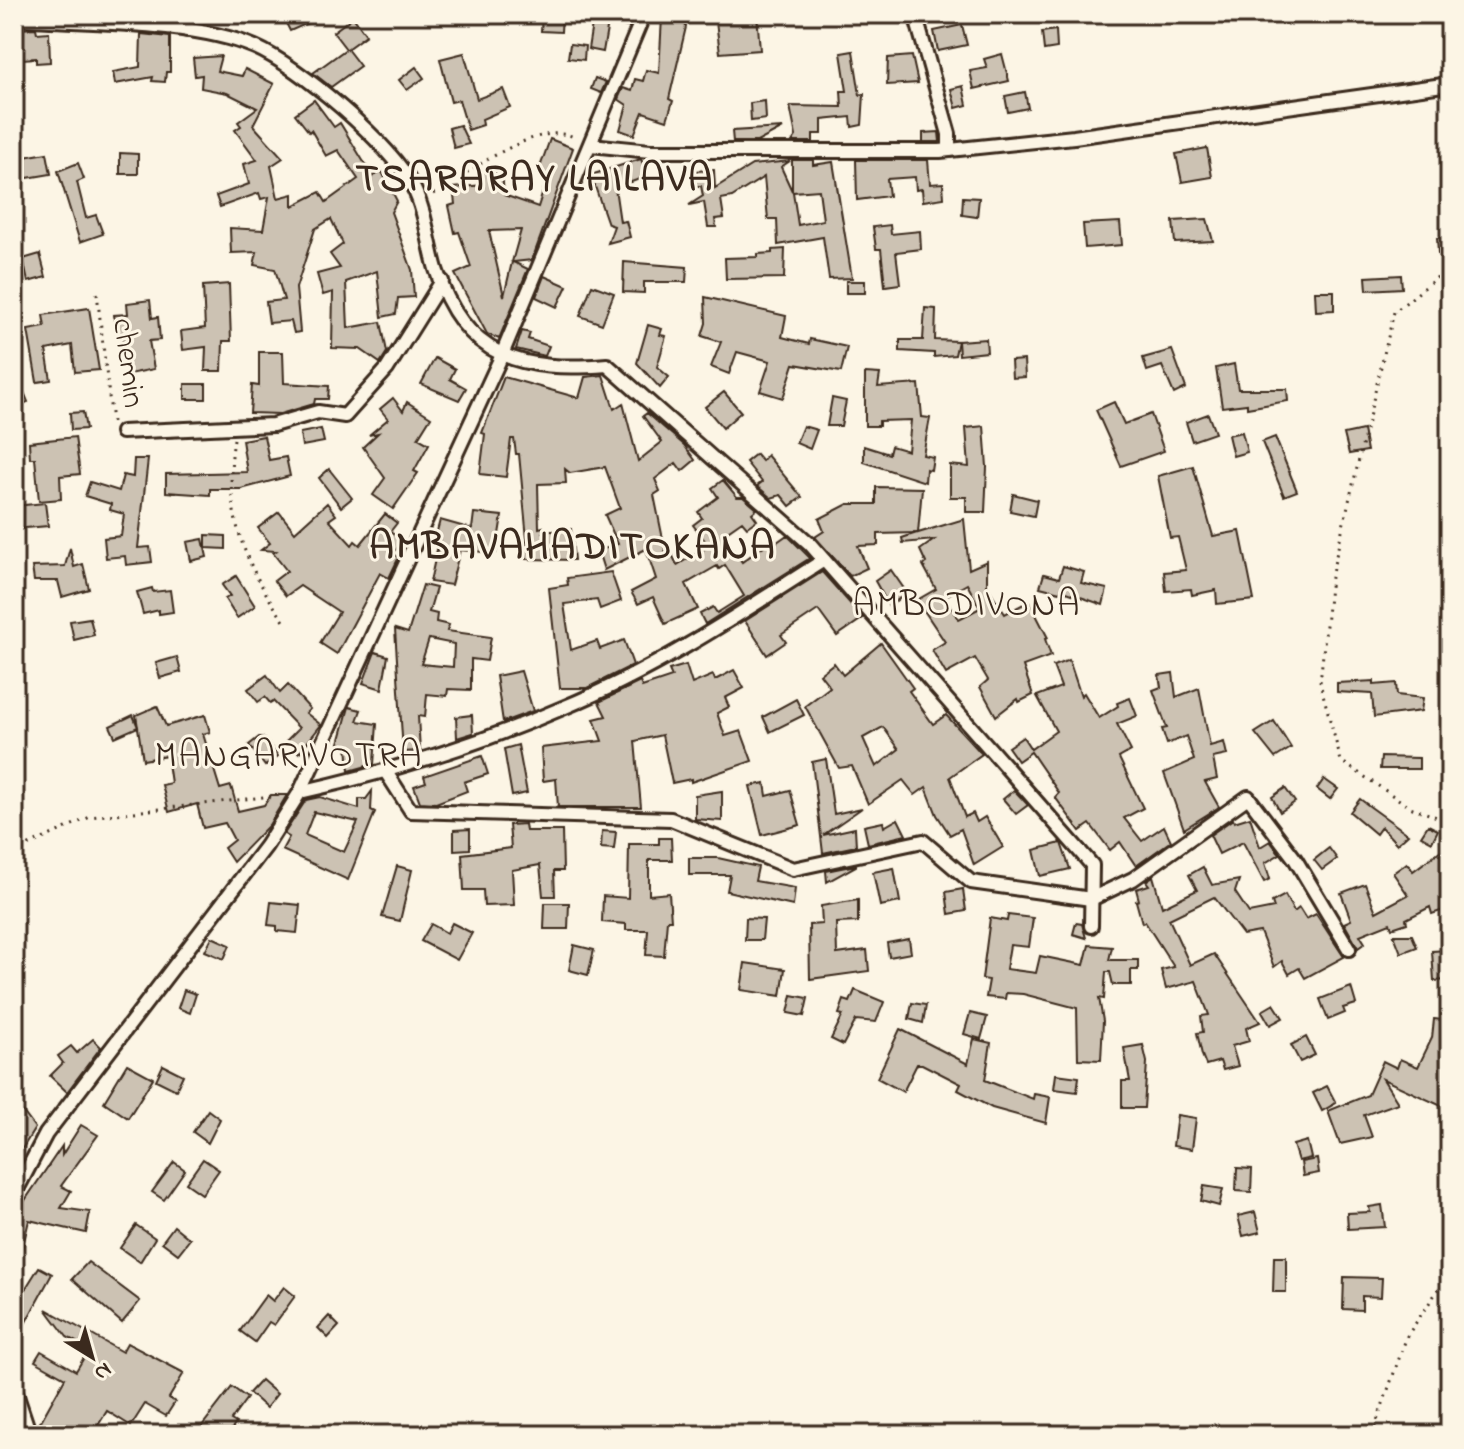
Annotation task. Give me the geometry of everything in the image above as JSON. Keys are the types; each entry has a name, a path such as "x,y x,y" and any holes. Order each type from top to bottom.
{"street":[{"path":"187,30 188,14"},
{"path":"14,1195 46,1134 266,846 300,792 501,357 644,14"},
{"path":"915,14 949,134 949,150"},
{"path":"14,18 212,32 257,48 330,98 391,156 413,188 442,281 459,318 501,357 557,369 607,365 810,544 1092,865 1091,926"},
{"path":"591,145 650,151 949,150 1074,137 1450,84"},
{"path":"122,432 273,425 318,412 345,416 353,411 387,369 442,281"},
{"path":"300,792 386,772 566,707 705,636 824,560"},
{"path":"386,772 411,811 671,819 793,869 923,841 971,882 1091,899 1133,879 1248,797 1295,859 1349,949"},
{"path":"14,1387 30,1435"}],"path":[{"path":"418,203 532,136 569,134 591,145"},
{"path":"1450,267 1394,312 1331,577 1320,683 1341,761 1410,807 1450,822"},
{"name":"chemin","path":"97,293 113,428 122,432"},
{"path":"236,427 230,496 234,519 250,564 286,624"},
{"path":"14,852 90,817 300,792"},
{"path":"1372,1435 1407,1336 1450,1272"}],"building":[{"path":"295,14 328,14 290,31 284,19"},
{"path":"542,14 562,14 561,32 541,31"},
{"path":"589,14 634,14 629,27 608,23 603,52 588,49 593,18"},
{"path":"715,14 757,14 760,50 720,53"},
{"path":"353,17 366,35 347,49 360,66 331,87 313,73 346,49 333,32"},
{"path":"662,17 684,19 686,27 669,99 673,101 667,120 643,112 634,135 620,130 627,105 618,99 623,88 632,91 635,79 643,81 646,70 659,73"},
{"path":"962,25 967,45 938,51 934,31"},
{"path":"36,28 37,33 49,32 50,62 36,63 36,58 22,59 19,29"},
{"path":"1056,30 1057,48 1044,50 1042,32"},
{"path":"141,34 170,37 170,72 166,72 165,82 152,81 153,77 115,84 113,72 140,67"},
{"path":"570,44 585,46 584,60 568,58"},
{"path":"853,51 860,95 864,94 862,125 852,127 851,117 822,120 822,134 813,134 813,142 792,142 796,136 790,106 842,107 841,91 847,91 841,53"},
{"path":"464,53 477,99 503,89 510,107 482,119 483,125 468,130 459,100 451,102 440,59"},
{"path":"1002,54 1009,81 974,89 970,71 987,68 984,59"},
{"path":"221,56 217,71 242,76 245,69 274,84 253,125 283,158 271,166 278,198 293,194 293,206 320,192 326,202 358,179 338,150 326,156 311,130 309,132 295,114 314,100 334,127 340,123 373,177 381,170 397,201 391,212 412,270 414,297 398,298 396,314 382,317 377,271 346,282 348,328 381,322 387,352 380,363 360,349 332,348 333,292 323,295 317,274 340,268 330,254 343,244 331,219 315,229 296,288 300,332 294,333 291,321 269,323 266,302 284,300 275,269 254,265 257,252 231,253 230,228 263,230 269,197 261,199 259,193 220,207 216,196 249,184 244,164 257,160 235,130 241,126 238,122 257,108 227,93 201,88 202,75 195,76 193,58"},
{"path":"912,56 918,83 887,85 888,58"},
{"path":"416,67 424,78 407,90 399,80"},
{"path":"595,78 606,82 601,93 591,89"},
{"path":"963,86 967,105 956,108 951,89"},
{"path":"1025,92 1028,108 1008,112 1005,96"},
{"path":"765,101 766,119 751,121 750,103"},
{"path":"460,125 469,144 454,148 449,128"},
{"path":"783,128 757,142 733,142 732,131"},
{"path":"939,132 940,142 923,142 923,133"},
{"path":"550,139 573,148 532,260 513,262 528,269 499,339 487,334 455,274 471,267 459,232 455,233 449,206 455,204 453,188 483,185 482,172 502,171 504,195 538,207 548,176 538,173","holes":["521,230 504,296 489,231"]},
{"path":"1207,148 1212,177 1182,182 1176,154"},
{"path":"47,153 51,174 21,179 18,158"},
{"path":"120,153 138,154 138,174 120,174"},
{"path":"641,159 648,176 615,188 620,222 626,221 630,237 608,243 614,226 608,224 591,175"},
{"path":"792,160 813,160 813,165 833,162 852,278 829,279 823,237 778,245 777,219 768,219 764,177 732,197 721,199 724,218 715,219 716,227 708,227 704,202 689,205 703,196 701,186 691,186 691,171 714,170 715,188 752,165 790,161 781,167 792,191","holes":["819,190 823,220 798,225 793,192"]},
{"path":"856,160 928,160 930,184 943,183 944,198 923,201 922,189 916,190 915,177 887,179 889,196 857,200"},
{"path":"78,163 84,179 77,182 86,218 96,215 103,234 80,242 58,171"},
{"path":"963,197 979,198 977,217 962,215"},
{"path":"1207,219 1213,241 1175,243 1173,221"},
{"path":"1120,222 1122,245 1085,248 1083,224"},
{"path":"890,225 891,234 920,231 921,249 896,252 900,284 885,286 881,249 876,249 873,227"},
{"path":"1450,237 1450,253 1438,254 1437,238"},
{"path":"785,249 784,278 726,279 725,258 758,257 758,254"},
{"path":"40,254 46,277 28,282 23,259"},
{"path":"624,262 687,267 686,282 644,282 644,293 623,292"},
{"path":"1401,275 1402,288 1367,290 1366,277"},
{"path":"544,276 567,286 557,307 536,297"},
{"path":"846,281 865,281 865,293 846,293"},
{"path":"229,284 231,341 223,341 222,371 205,371 206,347 183,350 181,331 205,328 203,286"},
{"path":"592,285 614,293 602,324 580,316"},
{"path":"1315,291 1334,291 1334,310 1316,311"},
{"path":"705,297 786,316 782,337 809,344 810,339 847,347 841,372 794,364 783,398 760,391 770,361 737,352 729,374 711,367 721,342 702,336 706,323"},
{"path":"150,300 152,318 158,317 160,340 149,341 154,369 129,374 122,333 117,334 114,315 128,314 127,303"},
{"path":"89,308 99,370 75,372 72,345 46,350 51,380 37,382 28,330 45,327 43,315"},
{"path":"925,308 936,309 935,340 958,341 955,355 934,357 934,353 900,351 900,340 923,340"},
{"path":"648,325 662,329 660,335 666,336 657,367 669,377 660,388 637,363"},
{"path":"522,331 530,333 528,339 549,346 545,356 516,349"},
{"path":"986,339 987,352 959,355 958,341"},
{"path":"1172,350 1186,388 1174,394 1162,366 1147,371 1143,358"},
{"path":"259,352 283,352 284,383 329,386 328,399 315,399 314,404 280,414 250,413 252,385 259,386"},
{"path":"435,358 455,369 450,379 466,388 459,400 421,384"},
{"path":"1024,360 1025,377 1012,378 1011,361"},
{"path":"1234,364 1238,389 1287,389 1288,401 1247,408 1247,404 1222,407 1216,368"},
{"path":"14,367 28,402 14,407"},
{"path":"865,373 880,374 878,387 919,384 922,417 930,418 923,455 933,457 931,470 926,469 925,482 864,462 864,446 889,454 891,446 908,451 911,420 879,421 879,426 865,426"},
{"path":"603,375 614,409 623,403 638,461 662,442 643,416 647,413 684,445 695,460 682,471 676,463 655,479 660,491 654,495 666,554 671,552 677,565 709,546 693,525 702,518 698,512 718,497 712,488 723,480 737,497 743,497 757,509 752,513 757,520 747,527 742,521 722,535 742,562 773,539 777,542 787,535 810,558 705,624 700,614 713,607 717,613 744,596 725,565 719,569 717,566 686,584 698,609 665,624 653,597 638,604 631,592 656,579 646,549 604,570 598,551 618,544 605,515 620,508 605,467 570,473 565,469 566,483 538,484 539,528 543,527 543,532 571,529 574,560 526,559 519,454 516,454 514,439 511,439 506,477 480,474 485,434 482,433 504,377 579,398 585,377"},
{"path":"185,384 206,384 206,399 185,399"},
{"path":"724,392 741,412 723,428 705,407"},
{"path":"393,398 403,411 407,402 431,417 418,438 429,444 414,471 418,473 393,509 373,495 385,478 363,447 378,433 369,435 388,419 380,409"},
{"path":"832,398 846,401 841,426 827,426"},
{"path":"1114,402 1124,424 1151,414 1164,451 1121,466 1096,410"},
{"path":"83,412 86,429 71,430 70,413"},
{"path":"1208,414 1215,433 1192,441 1186,422"},
{"path":"803,426 817,430 810,449 796,443"},
{"path":"984,426 987,467 985,512 966,512 966,497 950,497 950,465 969,467 966,428"},
{"path":"321,429 324,442 302,446 300,433"},
{"path":"1363,430 1367,451 1349,454 1344,434"},
{"path":"1242,432 1247,452 1233,456 1228,435"},
{"path":"264,436 269,460 286,457 290,476 241,489 210,489 210,495 166,492 166,474 247,472 242,440"},
{"path":"75,437 80,474 60,476 61,499 39,501 35,458 30,458 29,442"},
{"path":"1275,437 1297,491 1284,496 1262,442"},
{"path":"756,454 762,461 767,455 802,497 790,506 781,495 771,498 757,486 762,482 746,462"},
{"path":"134,459 148,459 138,548 150,547 152,562 126,565 125,556 106,558 104,538 121,536 124,514 110,510 111,504 85,496 90,482 119,491 123,475 133,477"},
{"path":"1193,466 1213,536 1240,531 1254,600 1217,604 1216,590 1192,595 1191,589 1166,591 1164,572 1186,570 1178,537 1170,538 1158,476"},
{"path":"329,469 352,498 341,507 319,478"},
{"path":"876,487 922,488 918,533 964,519 969,569 987,561 987,586 1005,614 1029,601 1048,638 1045,639 1051,656 1023,666 1033,695 1019,702 1018,699 996,716 980,687 988,680 975,658 946,674 932,650 945,642 917,600 936,589 923,565 926,563 920,550 934,540 903,543 902,538 917,533 878,534 878,545 858,546 867,568 850,576 815,537 824,531 819,519 848,504 876,504","holes":["967,584 980,608 959,619 944,597"]},
{"path":"1013,494 1037,500 1034,516 1010,511"},
{"path":"45,503 48,526 14,529 14,506"},
{"path":"327,503 336,515 329,520 352,545 355,541 360,545 385,514 397,523 390,532 403,540 393,554 399,557 389,578 380,573 337,654 320,643 339,612 300,586 286,596 274,581 287,571 273,553 276,551 261,550 270,543 258,528 279,512 295,532"},
{"path":"474,513 502,516 496,553 460,550 451,585 430,582 440,536 436,535 440,520 472,529"},
{"path":"206,535 226,536 226,549 206,548"},
{"path":"203,539 207,557 191,561 187,542"},
{"path":"70,548 74,567 83,564 89,589 62,597 58,581 34,581 32,567 65,566"},
{"path":"1063,566 1084,572 1081,583 1107,589 1103,605 1061,590 1040,587 1044,574 1059,578"},
{"path":"891,570 907,593 889,606 875,581"},
{"path":"611,572 621,601 600,609 597,600 564,604 571,650 597,641 600,649 624,640 633,665 587,688 560,688 549,588 568,585 567,578"},
{"path":"822,572 863,618 837,636 818,610 781,635 786,642 767,655 745,621"},
{"path":"236,576 255,606 237,618 225,599 230,596 222,585"},
{"path":"423,585 436,588 429,612 437,614 436,622 449,625 447,631 491,637 487,661 471,659 471,690 448,689 447,696 427,694 425,717 418,716 420,751 403,752 395,629 408,633","holes":["429,639 454,644 453,667 421,664"]},
{"path":"152,588 153,592 170,590 173,612 159,614 159,610 143,614 137,592"},
{"path":"90,618 94,635 74,640 70,621"},
{"path":"881,643 913,688 909,691 933,724 946,715 982,754 950,777 965,817 973,813 977,822 985,817 1003,847 974,865 961,829 950,835 937,815 926,787 915,795 903,780 868,804 852,766 839,768 805,706 830,687 820,674 834,663 843,675","holes":["883,727 899,749 876,767 863,738"]},
{"path":"375,652 388,656 382,689 363,683"},
{"path":"177,657 181,672 160,678 156,663"},
{"path":"1069,660 1081,696 1084,693 1099,718 1118,706 1117,703 1130,698 1137,716 1117,724 1131,751 1119,758 1143,808 1124,818 1142,841 1164,826 1171,841 1136,866 1120,842 1110,850 1090,824 1080,831 1055,797 1059,793 1031,752 1018,761 1008,747 1023,737 1031,749 1056,731 1037,696 1061,687 1053,666"},
{"path":"686,665 692,684 713,675 715,680 734,670 744,688 725,698 729,707 717,713 725,736 741,731 752,761 691,782 691,779 672,783 662,735 635,741 641,807 558,807 556,779 543,781 541,748 602,741 594,719 606,716 599,702 640,682 642,687 672,677 669,670"},
{"path":"521,671 533,711 503,722 496,676"},
{"path":"1173,673 1176,697 1199,688 1210,746 1224,742 1227,755 1213,758 1217,779 1205,782 1219,807 1184,829 1164,773 1194,760 1186,736 1167,744 1162,729 1167,728 1153,690 1161,687 1159,675"},
{"path":"267,675 280,693 288,685 310,709 306,713 321,725 299,753 287,740 299,728 273,701 270,703 265,697 258,702 248,689"},
{"path":"1374,681 1374,685 1396,683 1397,695 1423,698 1421,711 1374,717 1372,694 1337,692 1337,683"},
{"path":"796,699 804,715 770,732 763,717"},
{"path":"157,706 166,726 205,715 210,732 203,734 220,789 231,786 238,811 264,805 271,795 287,795 269,825 233,862 224,848 234,840 225,823 203,828 197,804 169,812 162,785 171,783 167,756 143,760 136,715"},
{"path":"349,707 361,710 357,721 377,724 374,764 349,771 347,745 339,743"},
{"path":"133,715 138,727 115,737 110,726"},
{"path":"472,715 473,733 457,738 456,717"},
{"path":"1274,721 1291,748 1275,758 1255,733"},
{"path":"259,737 264,738 278,756 265,766 249,745"},
{"path":"518,745 527,793 512,796 504,749"},
{"path":"482,756 488,774 464,782 467,791 436,803 420,802 414,786 426,782 424,776"},
{"path":"1381,757 1419,758 1419,769 1380,769"},
{"path":"826,759 834,814 862,808 823,835 855,828 856,846 823,853 812,762"},
{"path":"1324,779 1338,789 1330,799 1317,789"},
{"path":"765,783 767,796 790,790 800,825 762,835 750,786"},
{"path":"1285,788 1295,802 1280,812 1272,797"},
{"path":"1014,790 1028,805 1016,814 1003,799"},
{"path":"372,791 371,810 375,812 348,880 282,850 289,837 284,834 306,800 320,797 359,809 359,799 366,799","holes":["314,812 358,822 344,852 305,835"]},
{"path":"722,791 722,821 695,819 695,795"},
{"path":"1360,799 1408,834 1397,844 1381,827 1376,834 1350,812"},
{"path":"1250,817 1260,847 1270,841 1280,854 1265,863 1270,879 1264,882 1243,842 1219,854 1210,835 1233,819 1234,822"},
{"path":"898,819 906,835 868,844 864,826 883,822 884,827"},
{"path":"525,824 526,831 562,831 563,871 554,871 555,896 543,896 540,865 512,870 514,905 484,906 483,890 464,890 462,854 511,848 509,825"},
{"path":"1428,825 1438,830 1432,842 1421,836"},
{"path":"470,829 470,849 454,850 454,830"},
{"path":"602,831 616,832 614,849 601,848"},
{"path":"659,838 671,838 672,860 649,860 649,895 669,893 671,920 667,920 664,956 646,955 648,930 626,930 626,924 602,922 603,896 628,898 629,844 659,844"},
{"path":"1061,843 1070,869 1040,876 1034,850"},
{"path":"1329,848 1337,859 1322,870 1314,860"},
{"path":"1440,851 1450,865 1450,908 1432,914 1430,907 1406,919 1407,923 1392,928 1390,923 1360,935 1365,943 1358,948 1344,923 1351,920 1341,893 1365,884 1376,912 1408,895 1393,873 1407,863 1413,871"},
{"path":"689,858 718,858 758,867 755,881 795,888 793,906 727,891 730,875 689,875"},
{"path":"397,866 412,870 400,921 382,917"},
{"path":"856,866 827,882 826,871"},
{"path":"1203,867 1212,885 1239,880 1235,892 1249,913 1274,908 1272,902 1285,895 1294,912 1299,908 1306,919 1316,914 1344,957 1305,978 1299,968 1289,974 1282,961 1274,967 1260,932 1243,935 1214,897 1169,919 1190,965 1214,954 1260,1022 1246,1028 1249,1041 1232,1046 1238,1066 1223,1070 1220,1061 1206,1065 1202,1055 1197,1033 1203,1032 1201,1016 1209,1015 1196,981 1166,989 1161,970 1174,967 1145,922 1142,923 1136,901 1139,900 1136,889 1149,885 1146,881 1153,876 1162,907 1197,890 1189,875"},
{"path":"894,868 900,902 880,906 873,872"},
{"path":"963,889 966,911 949,914 946,892"},
{"path":"858,900 858,922 836,923 837,954 867,950 869,971 810,979 809,925 822,924 821,906"},
{"path":"271,902 300,905 297,933 277,931 277,926 268,925"},
{"path":"545,903 569,903 568,929 544,929"},
{"path":"1008,915 1033,918 1029,947 1010,945 1006,969 1036,973 1040,956 1084,965 1089,945 1112,947 1109,960 1138,960 1138,970 1131,970 1131,985 1113,985 1110,972 1106,972 1104,999 1099,998 1103,1021 1101,1060 1078,1059 1077,1008 1023,994 1006,993 1005,999 986,997 989,980 982,979 990,918 1007,921"},
{"path":"746,918 764,919 762,940 745,940"},
{"path":"452,923 472,933 457,960 421,941 431,924 447,933"},
{"path":"1076,923 1082,924 1086,938 1073,934"},
{"path":"1394,935 1412,935 1417,947 1401,953"},
{"path":"212,937 230,945 224,959 205,951"},
{"path":"909,939 911,953 889,957 887,943"},
{"path":"574,945 594,950 588,975 569,970"},
{"path":"1447,950 1448,980 1434,981 1432,951"},
{"path":"745,963 785,969 781,996 741,990"},
{"path":"1351,987 1356,1004 1343,1008 1345,1013 1328,1020 1320,999"},
{"path":"184,990 196,994 190,1013 178,1008"},
{"path":"855,990 884,1002 876,1022 856,1020 843,1045 831,1039 843,1015 839,1014 844,1000 850,1002"},
{"path":"792,995 808,998 804,1016 788,1013"},
{"path":"912,1003 926,1005 923,1023 909,1019"},
{"path":"1274,1004 1283,1018 1270,1025 1262,1011"},
{"path":"970,1013 987,1017 981,1039 964,1034"},
{"path":"1434,1019 1450,1021 1450,1110 1383,1079 1398,1103 1364,1115 1372,1137 1340,1144 1328,1111 1368,1095 1383,1061 1397,1068 1400,1059 1418,1067 1432,1038"},
{"path":"900,1029 968,1064 974,1039 991,1043 985,1080 1033,1099 1034,1094 1050,1097 1046,1123 992,1108 958,1090 961,1084 922,1064 917,1064 903,1092 877,1078"},
{"path":"1306,1037 1315,1055 1300,1062 1291,1045"},
{"path":"93,1039 101,1047 67,1092 50,1076 63,1063 58,1056 71,1046 77,1053"},
{"path":"1143,1045 1147,1062 1144,1108 1122,1108 1122,1081 1130,1081 1124,1048"},
{"path":"127,1064 153,1078 128,1118 104,1102"},
{"path":"163,1065 183,1075 176,1090 156,1080"},
{"path":"1056,1074 1079,1077 1077,1092 1054,1089"},
{"path":"1327,1086 1336,1103 1322,1111 1313,1093"},
{"path":"14,1100 35,1128 14,1162"},
{"path":"208,1110 220,1119 208,1143 193,1132"},
{"path":"1177,1115 1196,1118 1192,1149 1173,1146"},
{"path":"81,1125 98,1135 61,1186 71,1191 61,1208 90,1212 86,1233 29,1220 19,1263 14,1262 14,1204 21,1206 62,1146 62,1155"},
{"path":"1307,1141 1311,1158 1298,1161 1293,1145"},
{"path":"203,1159 219,1170 202,1194 186,1183"},
{"path":"1317,1159 1319,1173 1303,1176 1301,1162"},
{"path":"174,1162 185,1170 164,1200 152,1192"},
{"path":"1237,1168 1252,1169 1251,1192 1236,1191"},
{"path":"1204,1186 1223,1189 1219,1206 1201,1201"},
{"path":"1382,1205 1385,1227 1348,1229 1347,1213 1370,1212 1369,1207"},
{"path":"1255,1212 1260,1232 1243,1236 1238,1216"},
{"path":"136,1225 155,1238 140,1262 120,1248"},
{"path":"174,1226 190,1239 178,1254 162,1242"},
{"path":"1274,1257 1286,1257 1286,1292 1273,1292"},
{"path":"88,1262 140,1301 122,1323 72,1279"},
{"path":"39,1267 52,1274 14,1344 14,1307"},
{"path":"1344,1277 1382,1278 1381,1297 1362,1296 1362,1310 1343,1309"},
{"path":"284,1287 295,1296 274,1325 269,1322 255,1342 240,1331 266,1295 273,1301"},
{"path":"46,1309 122,1352 127,1343 184,1373 169,1398 175,1402 166,1416 145,1404 131,1426 107,1411 92,1435 39,1435 37,1428 65,1378 35,1361 41,1351 76,1371 89,1349 67,1337"},
{"path":"329,1316 339,1326 328,1338 318,1328"},
{"path":"261,1380 277,1394 266,1408 249,1393"},
{"path":"232,1387 247,1398 231,1420 236,1423 228,1435 195,1435"}],"district":[{"name":"TSARARAY LAILAVA","path":"535,180"},
{"name":"AMBAVAHADITOKANA","path":"573,548"},
{"name":"AMBODIVONA","path":"967,606"},
{"name":"MANGARIVOTRA","path":"289,757"}]}
